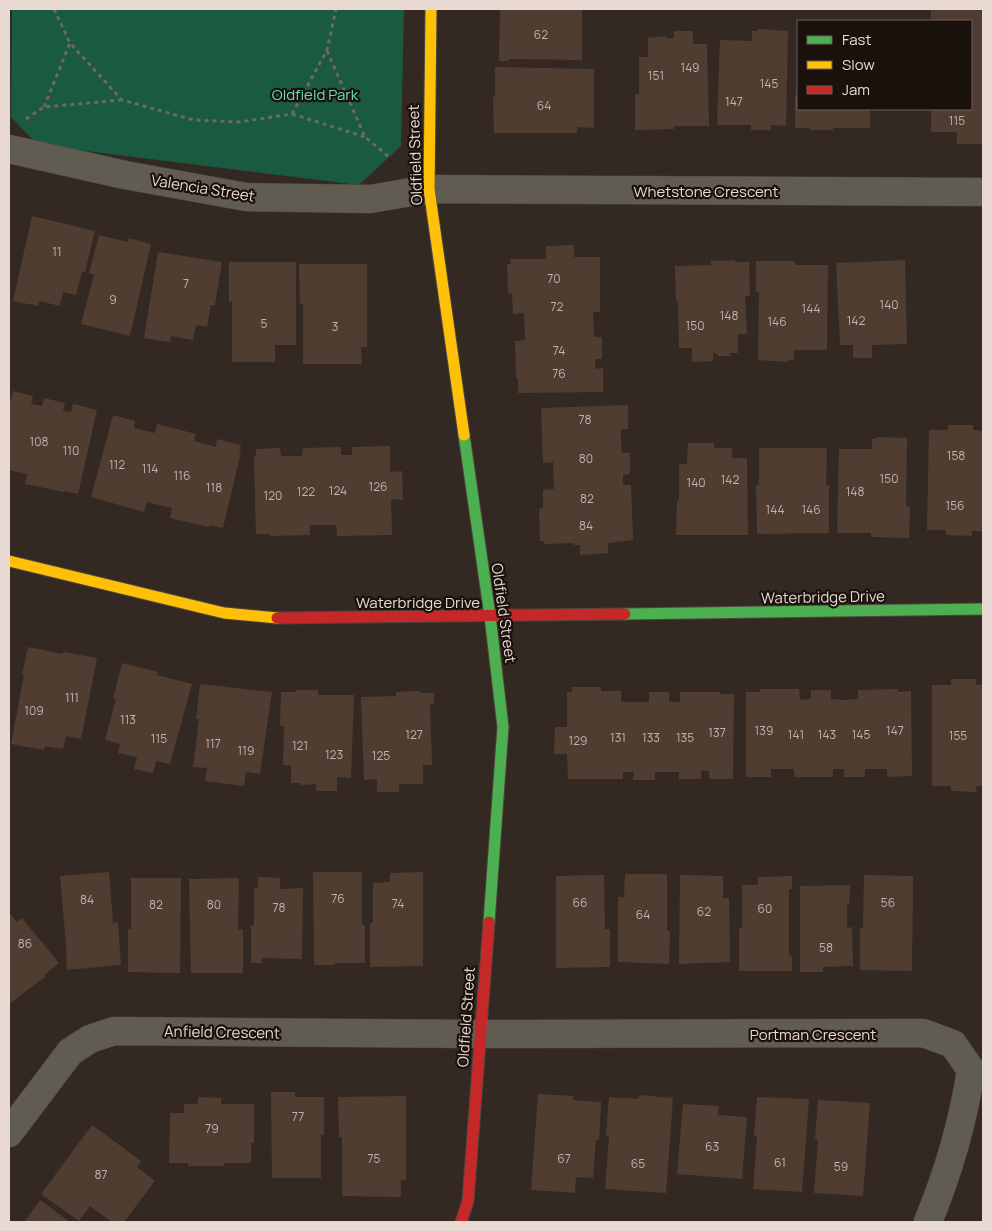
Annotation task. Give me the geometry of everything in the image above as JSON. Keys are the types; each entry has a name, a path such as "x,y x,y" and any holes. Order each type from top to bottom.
{"street":[{"name":"Oldfield Street","path":"431,9 429,189 490,616 503,727 468,1201 461,1222"},
{"name":"Valencia Street","path":"9,149 125,175 246,197 370,198 429,189"},
{"name":"Whetstone Crescent","path":"429,189 983,192"},
{"name":"Waterbridge Drive","path":"9,562 224,614 268,618 983,609"},
{"name":"Anfield Crescent","path":"9,1133 70,1052 90,1039 114,1031 480,1034"},
{"name":"Portman Crescent","path":"480,1034 923,1033 953,1044 971,1070 966,1106 944,1183 928,1222"}],"path":[{"path":"54,9 70,43 122,100"},
{"path":"292,114 327,50 336,9"},
{"path":"70,43 44,107 122,100 194,120 240,122 292,114 365,137 388,156"},
{"path":"327,50 365,137"}],"green space":[{"name":"Oldfield Park","path":"12,9 404,9 401,146 359,185 38,145 11,117"}],"building":[{"path":"500,9 582,9 582,60 509,59 509,61 499,61"},
{"path":"931,9 983,9 983,144 957,144 957,132 931,132 931,110 972,110 972,20 931,20"},
{"path":"758,29 788,31 786,126 771,125 771,130 751,130 751,125 717,125 720,40 752,41 752,31 758,31"},
{"path":"674,31 693,31 693,44 707,44 709,126 674,126 674,129 635,130 635,94 639,94 639,57 648,57 648,38 666,36 666,38 674,38"},
{"path":"495,67 594,69 594,128 577,127 577,133 494,133 493,97 495,97"},
{"path":"795,95 797,95 797,110 870,110 870,128 810,130 810,128 795,128"},
{"path":"32,216 95,231 85,272 82,271 76,295 63,292 60,306 39,301 38,306 13,301"},
{"path":"99,235 128,242 129,238 151,244 130,336 81,324 94,275 89,273"},
{"path":"574,245 574,257 600,257 600,312 593,312 594,337 602,337 602,359 595,359 595,369 603,368 603,392 518,393 515,341 525,340 524,313 513,314 512,293 508,294 507,264 511,264 510,259 546,259 546,246"},
{"path":"158,252 222,262 215,305 211,305 207,327 196,325 193,340 171,336 170,342 144,338"},
{"path":"735,260 735,262 749,262 750,296 745,296 747,334 738,334 738,353 730,353 730,356 718,356 718,354 713,353 713,361 692,362 692,348 679,348 675,266 711,265 711,261"},
{"path":"905,260 907,344 872,345 872,358 853,358 853,345 840,345 836,263"},
{"path":"756,261 795,261 795,265 828,265 827,350 794,350 794,360 788,360 788,362 758,360 759,292 756,292"},
{"path":"229,262 296,262 296,345 275,345 275,362 232,362 232,301 229,302"},
{"path":"299,264 367,264 367,347 361,347 362,364 303,364 303,304 300,304"},
{"path":"13,391 33,396 31,404 42,406 44,398 65,403 63,411 71,412 73,404 97,410 78,494 25,484 27,474 9,470 9,398 11,399"},
{"path":"628,405 628,429 621,429 621,441 622,453 630,453 630,474 623,475 623,485 631,485 633,540 608,543 608,553 580,555 580,545 574,545 574,543 544,544 544,541 540,541 539,509 543,508 543,490 554,489 553,462 543,463 541,408"},
{"path":"113,415 135,421 134,428 155,433 157,424 196,434 194,441 216,447 217,439 241,445 223,528 209,525 209,527 170,518 172,508 147,502 144,512 91,497"},
{"path":"948,425 973,425 973,430 983,431 983,531 972,531 972,536 946,535 946,530 927,530 929,430 948,430"},
{"path":"877,437 907,438 906,506 910,507 909,538 871,537 871,533 837,533 839,449 872,449 872,439"},
{"path":"688,443 714,443 714,448 732,448 732,458 747,458 748,535 676,535 677,501 679,501 679,464 687,464"},
{"path":"390,446 390,472 402,471 403,500 391,499 392,535 337,536 336,525 310,525 310,535 270,536 270,534 256,534 254,457 256,456 256,449 280,448 281,456 302,456 303,448 341,447 341,455 352,455 352,447"},
{"path":"759,448 827,448 826,486 829,485 829,533 757,534 756,485 759,485"},
{"path":"28,647 97,658 81,739 66,736 63,749 45,746 44,750 11,744"},
{"path":"122,663 158,672 157,675 192,684 170,764 156,761 153,773 134,769 137,757 118,753 120,744 105,740 116,699 113,699"},
{"path":"951,679 976,679 976,685 983,685 983,786 976,786 977,792 951,791 951,786 932,786 932,685 951,685"},
{"path":"200,684 272,692 260,774 246,772 244,786 205,781 207,768 193,767 199,719 196,719"},
{"path":"571,687 601,687 601,691 621,691 621,702 649,702 649,692 669,692 669,702 680,702 680,692 734,694 733,779 709,779 709,771 701,771 701,779 679,779 679,772 655,772 655,780 633,780 634,772 623,772 623,779 568,779 567,754 554,754 555,727 567,727 567,692 572,692"},
{"path":"760,689 799,689 800,700 811,699 811,690 831,690 831,699 843,700 858,699 858,690 898,689 898,692 911,691 912,776 887,777 887,769 865,769 865,777 844,777 844,769 833,769 833,777 794,777 794,769 771,769 771,777 746,777 746,692 760,692"},
{"path":"296,690 318,690 318,695 354,695 351,778 337,777 337,791 316,791 316,784 300,785 300,783 291,783 291,765 283,765 284,726 280,726 281,692 296,692"},
{"path":"420,691 420,693 434,693 434,704 430,704 432,765 423,765 423,784 399,784 399,792 377,792 377,779 364,780 361,697 396,696 396,692"},
{"path":"109,872 113,923 118,922 121,965 67,970 60,876"},
{"path":"313,872 362,872 362,925 365,925 365,963 314,965"},
{"path":"423,872 423,966 370,967 370,923 373,923 373,883 390,882 390,873"},
{"path":"625,874 667,874 667,931 670,931 669,964 618,962 618,897 624,897"},
{"path":"604,875 605,929 610,929 610,967 556,968 556,876"},
{"path":"680,875 723,876 723,898 729,898 730,962 679,964"},
{"path":"864,875 913,876 912,971 860,970 860,927 863,928"},
{"path":"792,876 792,889 789,889 789,955 792,956 792,971 739,971 742,885 758,885 758,877"},
{"path":"258,877 280,878 280,889 303,888 302,959 262,958 262,963 251,963 251,925 254,926 254,888 258,888"},
{"path":"131,878 181,878 180,973 128,972 128,929 131,930"},
{"path":"239,878 238,929 243,930 243,973 191,973 189,879"},
{"path":"850,885 849,905 847,905 847,928 852,927 853,966 823,967 823,972 800,972 800,886"},
{"path":"9,913 17,922 22,918 59,963 44,975 45,977 9,1004"},
{"path":"271,1092 295,1092 295,1097 324,1097 324,1135 321,1135 321,1178 272,1178"},
{"path":"538,1094 573,1096 573,1100 601,1102 599,1140 596,1140 593,1178 576,1177 575,1193 531,1190"},
{"path":"639,1095 673,1098 666,1193 605,1189 609,1137 606,1136 609,1097 639,1099"},
{"path":"406,1096 406,1180 401,1180 401,1197 342,1196 342,1137 339,1137 338,1097"},
{"path":"198,1097 221,1098 221,1104 254,1104 254,1143 251,1143 251,1163 224,1163 224,1166 188,1166 188,1163 169,1163 170,1113 184,1113 184,1104 198,1104"},
{"path":"757,1097 809,1099 802,1192 753,1189 757,1136 754,1136"},
{"path":"818,1100 870,1103 863,1196 814,1193 818,1140 815,1139"},
{"path":"683,1104 719,1106 718,1115 747,1117 742,1179 677,1174"},
{"path":"92,1125 141,1161 137,1167 155,1181 124,1222 112,1222 90,1206 79,1221 41,1194"},
{"path":"40,1200 70,1222 24,1222"}],"traffic: fast":[{"path":"464,435 490,616 503,727 489,922"},
{"path":"625,614 983,609"}],"traffic: slow":[{"path":"431,9 429,189 464,435"},
{"path":"9,561 224,613 277,618"}],"traffic: jam":[{"path":"277,618 625,614"},
{"path":"461,1222 468,1201 489,922"}]}
